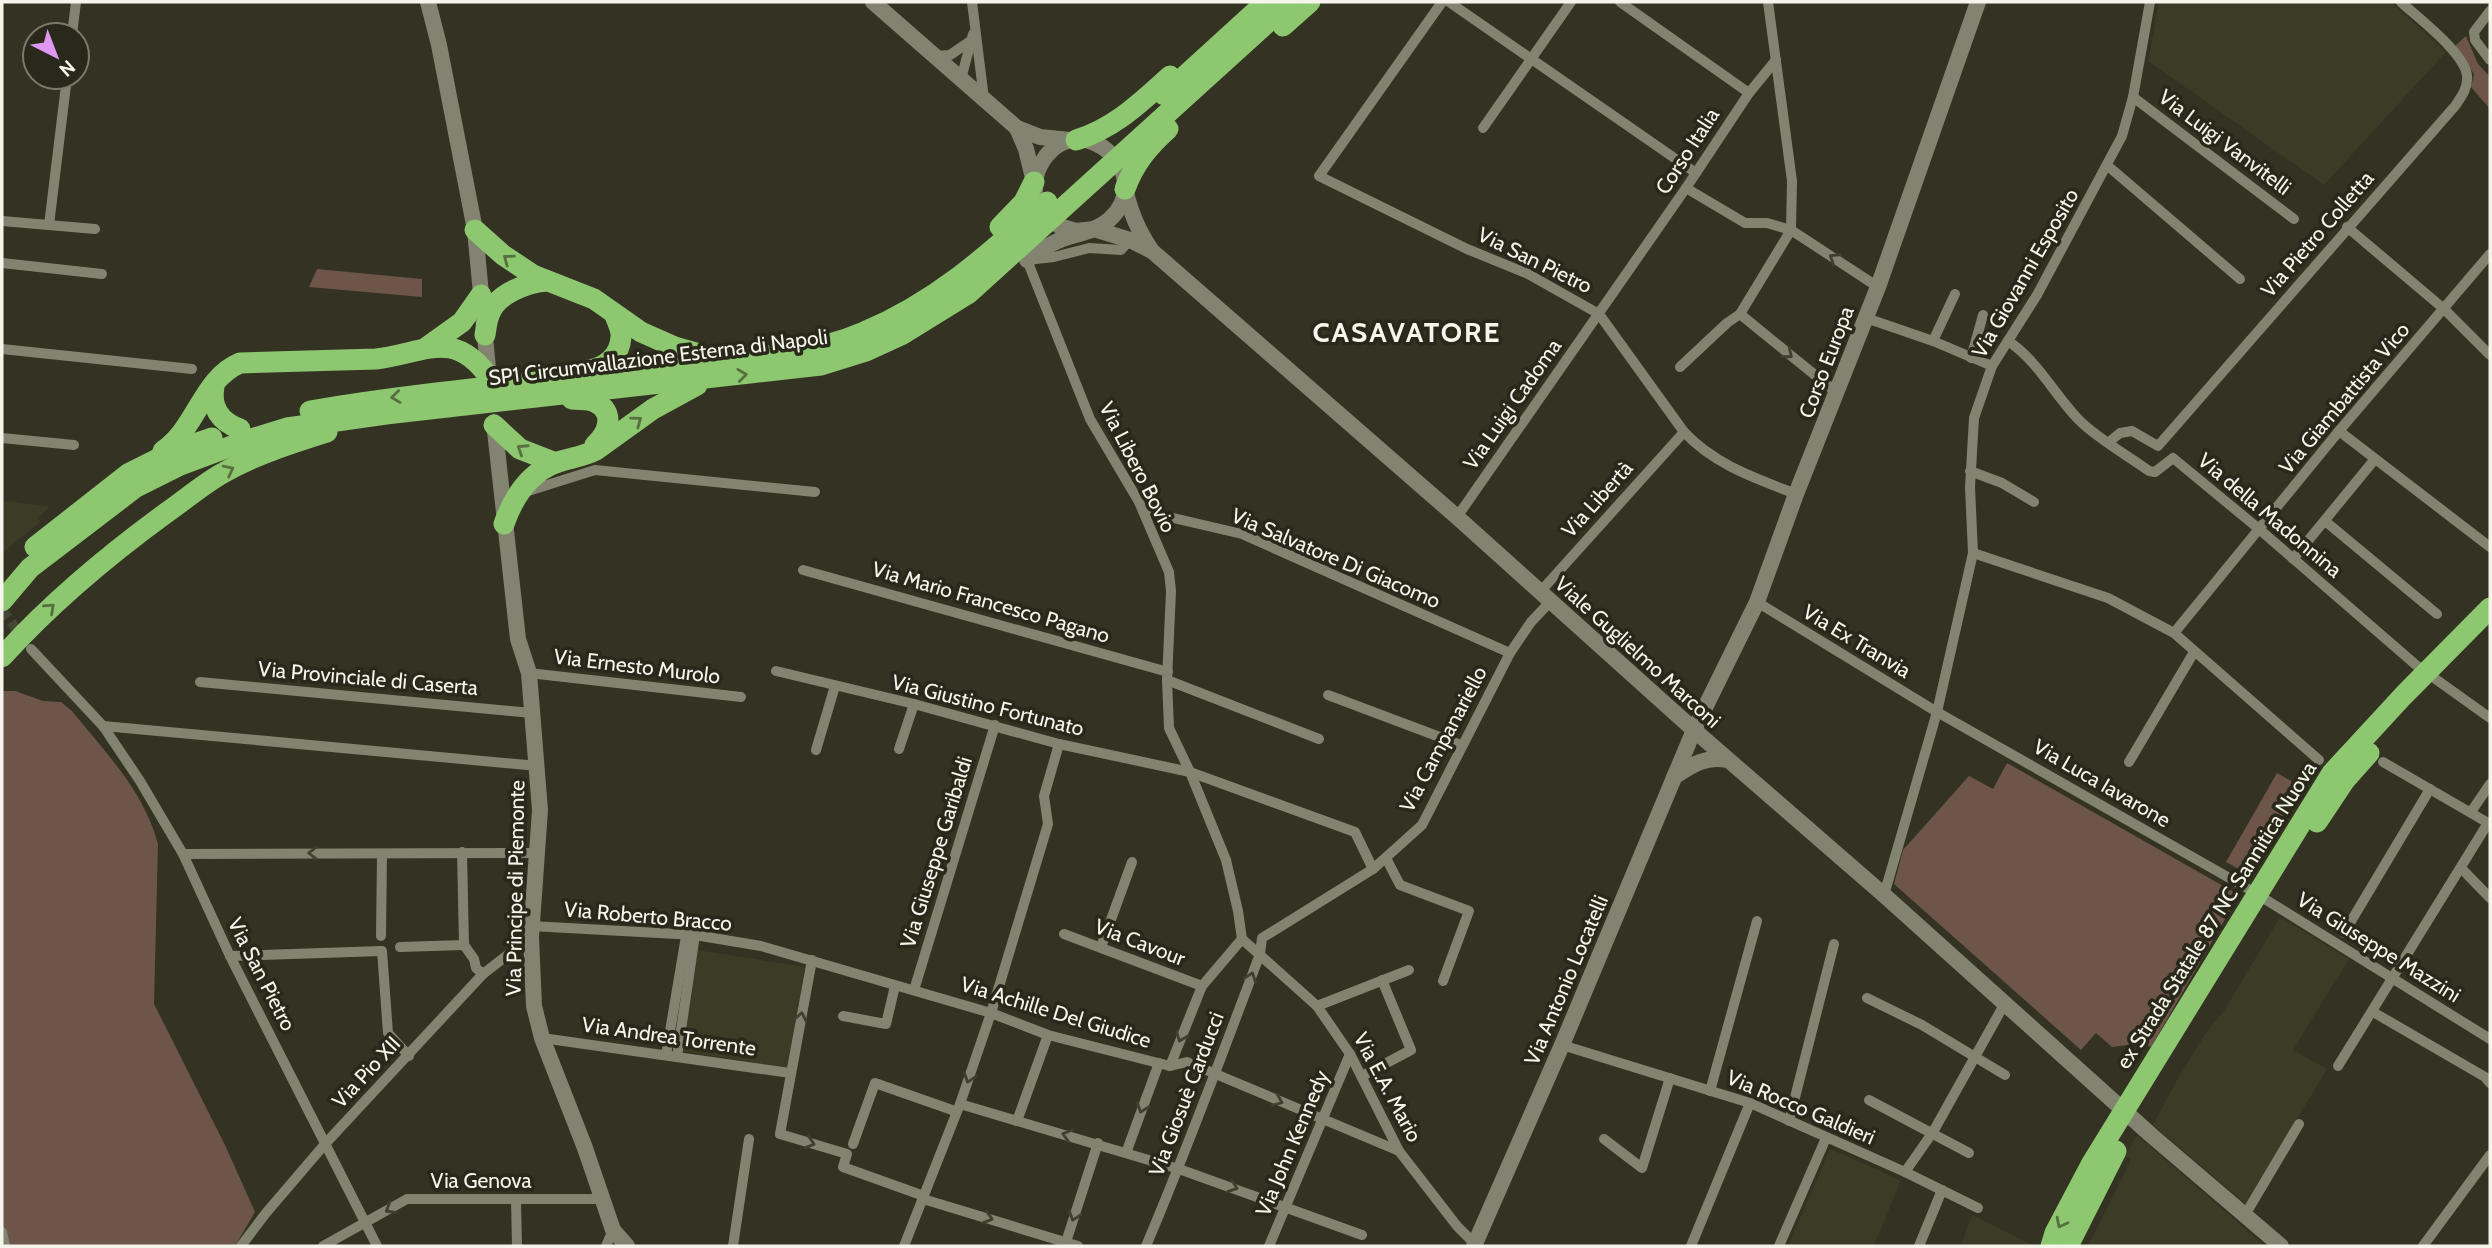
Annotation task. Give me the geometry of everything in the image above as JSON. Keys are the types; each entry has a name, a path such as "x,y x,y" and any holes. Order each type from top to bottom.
{"highway":[{"path":"1076,140 1096,134 1134,109 1252,2"},
{"name":"SP1 Circumvallazione Esterna di Napoli","path":"2,581 22,558 71,516 128,474 172,452 286,415 382,398 465,397 766,364 821,365 866,351 901,335 964,286 1150,117 1266,2"},
{"name":"SP1 Circumvallazione Esterna di Napoli","path":"1150,117 1290,2"},
{"path":"1125,189 1132,170 1154,142 1310,2"},
{"path":"766,364 869,317 922,288 974,251 1010,217 1024,202 1034,182"},
{"path":"475,230 519,267 546,281 594,299 641,332 717,370 653,409 596,450 556,463 530,480 517,495 504,524"},
{"path":"766,364 806,373 867,364 896,352 969,307 1027,260"},
{"path":"485,335 490,313 501,299 525,285 546,281"},
{"path":"427,347 462,322 481,295"},
{"path":"549,388 572,372 596,369 611,361 619,347 621,335 615,315"},
{"path":"145,466 181,435 221,373 240,363 389,358 427,347 442,347 463,352 481,366 489,377"},
{"path":"214,386 212,394 220,418 240,429"},
{"path":"549,388 595,402 607,413 607,430 602,438 580,457"},
{"name":"SP1 Circumvallazione Esterna di Napoli","path":"2,601 30,568 97,515 147,482 190,462 276,431 386,414 465,397"},
{"path":"2,657 30,626 81,580 220,474 305,439 386,414"},
{"path":"494,425 520,449 556,463"},
{"name":"ex Strada Statale 87 NC Sannitica Nuova","path":"2051,1246 2055,1233 2092,1163 2332,773 2490,608"},
{"name":"ex Strada Statale 87 NC Sannitica Nuova","path":"2068,1246 2105,1170 2283,872 2346,780 2420,697 2490,628"},
{"path":"2076,1246 2084,1213"}],"street":[{"path":"74,21 76,2"},
{"name":"Via Principe di Piemonte","path":"428,2 475,230 518,639 529,673 540,810 531,931 534,1006 542,1038 585,1148 613,1230 627,1246"},
{"path":"873,2 1017,128 1040,137 1100,145 1114,156 1123,171 1125,189 1120,206 1109,220 1094,229 1044,248 1027,260"},
{"path":"972,2 973,34 984,99"},
{"name":"Via San Pietro","path":"1442,2 1319,176 1467,249 1528,274 1599,313 1684,432 1698,447 1716,460 1796,494"},
{"path":"1449,2 1696,173"},
{"path":"1483,128 1571,2"},
{"path":"1620,2 1749,93"},
{"path":"1680,367 1740,314 1791,230 1792,181 1768,2"},
{"name":"Corso Europa","path":"1694,730 1757,602 1796,494 1878,287 1978,2"},
{"name":"Via Giovanni Esposito","path":"1884,895 1937,712 1973,553 1970,471 1974,418 1992,366 2037,295 2122,136 2133,97 2150,2"},
{"name":"Via Pietro Colletta","path":"2158,446 2465,92 2465,68 2449,47 2401,2"},
{"path":"2490,11 2474,32 2474,40 2490,60"},
{"path":"935,56 950,55 973,34"},
{"path":"961,79 973,34"},
{"name":"Corso Italia","path":"1599,313 1749,93 1776,60"},
{"path":"49,225 65,91"},
{"name":"Via Luigi Vanvitelli","path":"2133,97 2294,219"},
{"path":"1017,128 1026,149 1036,200 1045,215 1059,226 1076,231 1094,229"},
{"path":"1034,182 1039,165 1050,151 1076,140"},
{"path":"2108,166 2240,279"},
{"path":"1686,188 1745,223 1767,223 1791,230 1878,287"},
{"name":"Viale Guglielmo Marconi","path":"1125,189 1130,212 1139,233 1152,251 1457,517 1727,760 2281,1246"},
{"path":"2,221 96,229"},
{"path":"2347,227 2444,309 2490,355"},
{"name":"Viale Guglielmo Marconi","path":"1094,229 1130,240 1152,251"},
{"path":"1027,260 1054,257 1089,248 1121,250 1130,240"},
{"name":"Via Giambattista Vico","path":"2174,633 2339,431 2490,254"},
{"name":"Via Libero Bovio","path":"1027,260 1090,419 1143,511 1169,572 1169,729 1191,772 1226,860 1242,939"},
{"path":"2,263 102,274"},
{"path":"1933,341 1955,294"},
{"name":"Via Luigi Cadoma","path":"1457,517 1599,313"},
{"path":"1740,314 1837,393"},
{"path":"1971,358 1983,315"},
{"path":"1866,318 1933,341 1992,366"},
{"name":"Via della Madonnina","path":"2008,341 2016,346 2092,432 2149,471 2155,472 2173,458 2416,664 2490,719"},
{"path":"2,349 192,369"},
{"path":"2109,442 2120,433 2132,431 2173,458"},
{"path":"2339,431 2490,547"},
{"name":"Via Libertà","path":"1545,597 1684,432"},
{"path":"2,439 74,445"},
{"path":"2292,559 2375,459"},
{"path":"517,495 595,470 815,492"},
{"path":"1970,471 2002,483 2034,502"},
{"name":"Via Salvatore Di Giacomo","path":"1143,511 1242,534 1510,653"},
{"path":"2325,521 2437,614"},
{"path":"1973,553 2070,583 2108,598 2174,633 2319,760"},
{"name":"Via Mario Francesco Pagano","path":"803,570 1168,676 1319,739"},
{"name":"Via Campanariello","path":"1260,954 1262,939 1373,869 1422,825 1510,653 1545,597"},
{"name":"Via Ex Tranvia","path":"1757,602 1937,712"},
{"name":"Via San Pietro","path":"31,649 103,726 183,853 230,956 377,1246"},
{"path":"2129,762 2194,652"},
{"name":"Via Giustino Fortunato","path":"776,671 914,704 1059,744 1191,772 1354,832 1373,869"},
{"name":"Via Ernesto Murolo","path":"529,673 741,697"},
{"name":"Via Provinciale di Caserta","path":"200,682 532,713"},
{"path":"816,750 835,686"},
{"path":"1328,695 1461,745"},
{"path":"899,749 914,704"},
{"name":"Via Luca Iavarone","path":"1937,712 2247,888"},
{"path":"103,726 538,766"},
{"name":"Via Giuseppe Garibaldi","path":"914,990 995,726"},
{"name":"Via Antonio Locatelli","path":"1476,1245 1694,730"},
{"path":"904,1246 991,1013 1048,824 1044,796 1059,744"},
{"path":"1674,777 1705,759 1727,760"},
{"path":"2338,1066 2489,823 2383,762"},
{"path":"2472,812 2490,783"},
{"path":"2344,933 2430,789"},
{"path":"463,852 464,945 474,959 475,968 483,974"},
{"path":"183,853 538,853"},
{"path":"381,936 382,854"},
{"path":"1386,858 1400,884 1469,911 1443,981"},
{"path":"1101,947 1132,862"},
{"path":"2461,869 2490,898"},
{"name":"Via Giuseppe Mazzini","path":"2247,888 2490,1039"},
{"path":"1710,1091 1757,921"},
{"name":"Via Roberto Bracco","path":"531,931 690,936 761,946"},
{"name":"Via Pio XII","path":"242,1246 266,1213 325,1144 483,974 531,931"},
{"name":"Via Cavour","path":"1063,934 1202,986"},
{"path":"671,1056 690,936"},
{"path":"1126,1153 1164,1064 1202,986 1242,939 1260,954"},
{"path":"1789,1121 1834,944"},
{"path":"400,947 464,945"},
{"name":"Via Achille Del Giudice","path":"761,946 991,1013 1048,1035 1164,1064 1187,1062 1399,1152"},
{"path":"230,956 382,951 388,1033 409,1056"},
{"name":"Via E.A. Mario","path":"1260,954 1317,1006 1340,1036 1399,1152 1457,1226 1476,1245"},
{"name":"Via Giosuè Carducci","path":"1146,1246 1179,1168 1260,954"},
{"path":"812,960 780,1134 847,1154 843,1167 923,1197 1078,1246"},
{"path":"1317,1006 1409,970"},
{"path":"1362,1076 1411,1050 1382,980"},
{"path":"843,1016 886,1024 895,986"},
{"path":"1867,998 1922,1025 2005,1075"},
{"path":"1905,1172 1933,1132 2005,1003"},
{"path":"2373,1012 2485,1077 2490,1083"},
{"path":"1017,1121 1048,1035"},
{"name":"Via Andrea Torrente","path":"542,1038 790,1073"},
{"name":"Via Rocco Galdieri","path":"1562,1045 1750,1103 1905,1172 1978,1208"},
{"name":"Via John Kennedy","path":"1269,1246 1350,1054"},
{"path":"1604,1139 1642,1168 1670,1078"},
{"path":"853,1144 875,1083 1098,1143 1179,1168 1362,1235"},
{"path":"1870,1100 1969,1153"},
{"path":"1691,1246 1750,1103"},
{"path":"2245,1215 2299,1124"},
{"path":"1779,1246 1826,1138"},
{"path":"733,1246 749,1139"},
{"path":"1066,1242 1098,1143"},
{"path":"2423,1246 2490,1155"},
{"path":"1920,1246 1942,1190"},
{"name":"Via Genova","path":"323,1246 407,1199 603,1199"},
{"path":"516,1200 517,1246"},
{"path":"606,1246 613,1230"},
{"path":"2,1232 5,1246"}],"shaded area":[{"path":"2159,2 2391,2 2446,52 2324,185 2148,61"},
{"path":"2466,36 2478,64 2490,77 2490,109 2471,87 2474,74 2455,46"},
{"path":"317,269 422,279 422,297 309,287"},
{"path":"2,500 50,507 38,518 40,522 2,553"},
{"path":"2,691 15,691 43,701 61,702 72,711 122,773 152,825 158,844 154,1004 225,1145 255,1212 235,1246 2,1246"},
{"path":"2007,763 2239,895 2151,1047 2142,1043 2112,1047 2096,1033 2081,1050 1894,884 1903,850 1969,776 1993,789"},
{"path":"2277,773 2302,787 2251,876 2226,862"},
{"path":"2280,917 2349,959 2293,1050 2327,1069 2246,1204 2153,1125 2175,1083 2207,1031 2224,1011"},
{"path":"698,950 805,967 788,1068 682,1051"},
{"path":"2137,1135 2265,1246 2088,1246 2131,1159 2125,1156"},
{"path":"1830,1149 1901,1180 1874,1246 1788,1246"},
{"path":"1972,1215 2033,1245 1961,1246"}],"tunnel":[{"path":"2,610 23,638"}],"district":[{"name":"CASAVATORE","path":"1407,332"}]}
